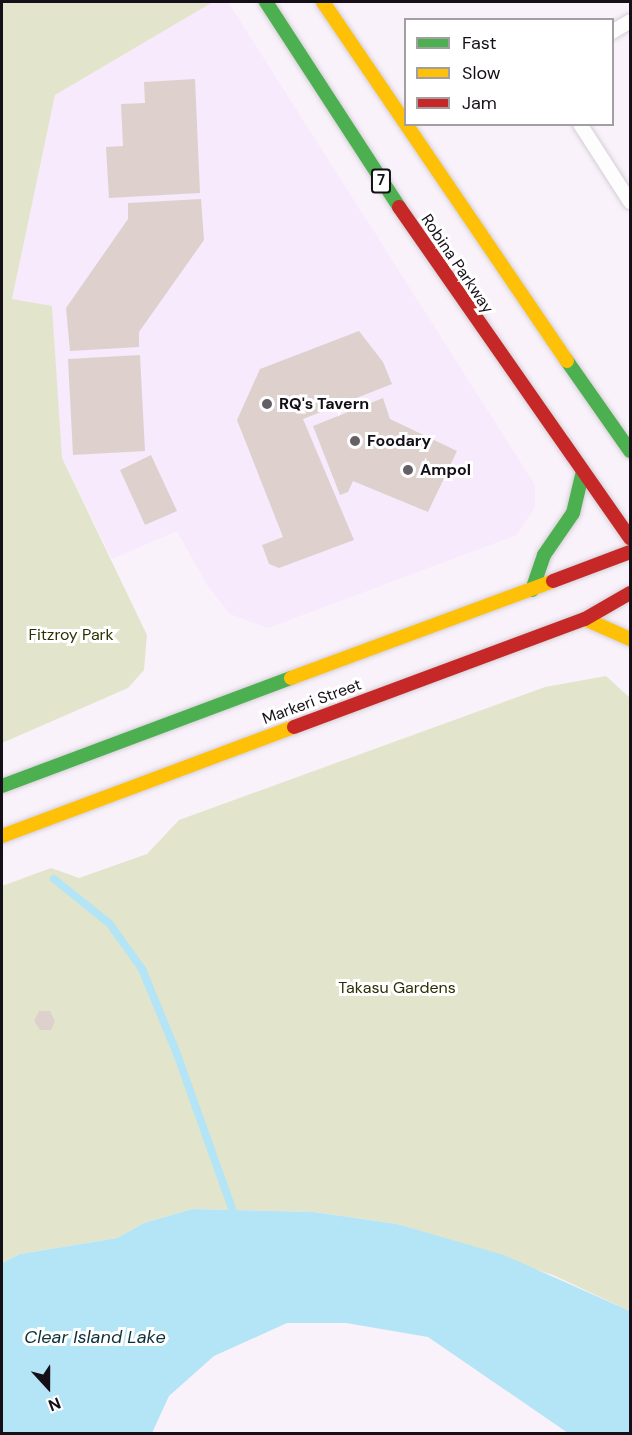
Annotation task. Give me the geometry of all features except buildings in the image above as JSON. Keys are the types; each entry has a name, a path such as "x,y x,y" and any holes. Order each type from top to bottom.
{"main road":[{"name":"Robina Parkway","path":"266,2 443,275 630,538"},
{"name":"Robina Parkway","path":"323,2 404,125"},
{"name":"Robina Parkway","path":"405,126 630,451"},
{"path":"532,590 544,555 573,513 583,471"},
{"name":"Markeri Street","path":"2,786 630,552"},
{"name":"Markeri Street","path":"2,836 585,619 630,593"},
{"path":"585,619 630,639"}],"lane":[{"path":"614,31 630,21"},
{"path":"581,126 630,202"}],"shaded area":[{"path":"213,2 228,2 535,485 535,507 517,535 268,628 230,614 207,585 177,531 112,559 62,458 59,426 12,300 55,95"}],"green space":[{"name":"Fitzroy Park","path":"2,2 213,2 55,95 12,299 52,306 62,458 147,635 144,670 128,688 2,743"},
{"name":"Takasu Gardens","path":"606,676 630,698 630,1311 553,1275 397,1224 314,1212 192,1209 144,1223 117,1238 20,1254 2,1263 2,886 51,868 79,878 147,854 179,820 545,687"}],"water":[{"name":"Clear Island Lake","path":"192,1209 314,1212 397,1224 504,1255 630,1311 630,1433 568,1433 428,1337 346,1323 287,1323 214,1356 169,1396 152,1433 2,1433 2,1263 20,1254 117,1238 144,1223"}],"waterway":[{"path":"54,879 109,923 142,969 177,1054 236,1220"}],"traffic: fast":[{"path":"266,2 399,207"},
{"path":"567,361 630,451"},
{"path":"532,590 544,555 573,513 583,471"},
{"path":"2,786 291,678"}],"traffic: slow":[{"path":"323,2 404,121"},
{"path":"407,126 567,361"},
{"path":"291,678 553,581"},
{"path":"585,619 630,639"},
{"path":"2,836 294,727"}],"traffic: jam":[{"path":"399,207 630,538"},
{"path":"553,581 630,552"},
{"path":"294,727 585,619 630,593"}],"place":[{"name":"RQ's Tavern","path":"267,404"},
{"name":"Foodary","path":"355,441"},
{"name":"Ampol","path":"408,470"}]}
